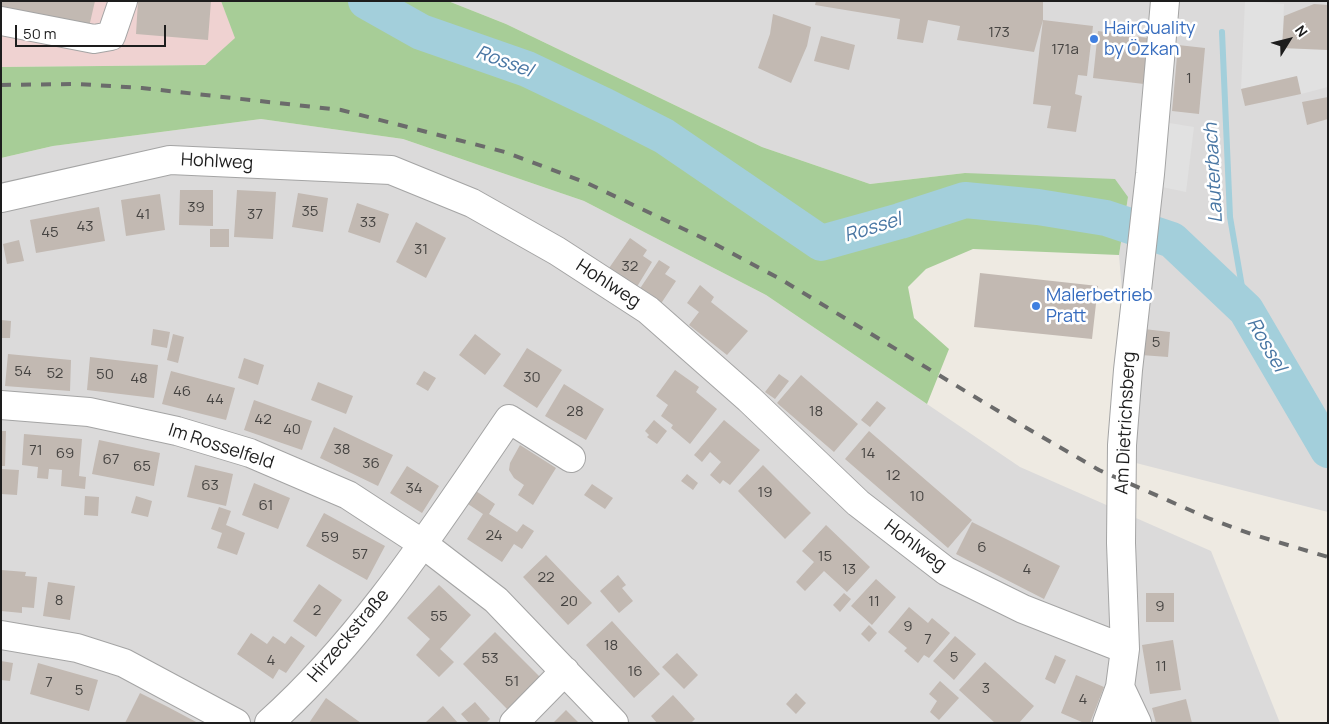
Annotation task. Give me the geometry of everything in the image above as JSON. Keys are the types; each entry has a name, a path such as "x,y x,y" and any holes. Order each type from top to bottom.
{"street":[{"path":"1,21 94,39 111,36 123,1"},
{"name":"Am Dietrichsberg","path":"1107,723 1120,687 1125,650 1120,543 1122,444 1128,370 1150,174 1165,1"},
{"name":"Hohlweg","path":"1,198 170,160 391,170 472,203 557,251 648,310 749,399 858,503 946,571 1023,609 1125,650"},
{"name":"Im Rosselfeld","path":"1,406 89,412 178,431 250,453 348,495 422,544 496,600 614,723"},
{"path":"422,544 509,419 572,458"},
{"name":"Hirzeckstraße","path":"269,723 320,674 373,611 422,544"},
{"path":"1,635 77,648 124,663 236,723"},
{"path":"514,723 565,671"},
{"path":"1120,687 1137,723"}],"shaded area":[{"path":"1,1 221,1 236,38 205,65 1,67"},
{"path":"448,1 1328,1 1328,512 1136,463 1119,255 1128,197 965,173 870,184 762,147 506,24"},
{"path":"1245,1 1284,4 1282,48 1328,50 1328,87 1301,94 1297,76 1241,89"},
{"path":"261,119 403,139 584,201 766,295 1020,467 1211,551 1280,723 1,723 1,158 53,146"},
{"path":"1169,123 1194,127 1186,192 1162,187"}],"green space":[{"path":"221,1 448,1 506,24 762,147 870,184 965,173 1115,179 1128,197 1119,255 973,249 926,269 908,287 914,318 949,349 927,404 766,295 584,201 403,139 261,119 53,146 1,158 1,67 205,65 235,38"}],"building":[{"path":"1,1 95,1 89,27 1,8"},
{"path":"138,1 211,1 208,40 136,34"},
{"path":"816,1 1043,1 1043,20 1034,52 957,40 960,26 928,20 923,43 897,39 900,19 815,5"},
{"path":"1314,4 1328,5 1328,50 1282,48 1284,16"},
{"path":"773,14 811,27 807,46 791,83 758,68 770,34"},
{"path":"1043,20 1093,26 1087,76 1078,75 1075,94 1082,96 1076,132 1047,128 1051,106 1033,104"},
{"path":"1098,31 1148,38 1144,84 1093,78"},
{"path":"821,36 855,45 849,70 814,61"},
{"path":"1178,45 1205,48 1199,114 1172,111"},
{"path":"1297,76 1301,94 1245,106 1241,89"},
{"path":"1328,97 1328,119 1307,125 1302,102"},
{"path":"180,190 213,190 213,226 179,225"},
{"path":"237,190 276,192 273,239 234,237"},
{"path":"298,193 328,198 323,232 292,227"},
{"path":"160,194 165,230 126,236 121,200"},
{"path":"357,203 389,214 380,243 348,232"},
{"path":"99,207 105,241 36,253 30,220"},
{"path":"416,222 446,238 426,278 396,262"},
{"path":"210,229 229,229 229,247 210,247"},
{"path":"630,238 647,250 643,256 652,262 635,290 607,271"},
{"path":"19,240 24,261 7,264 3,244"},
{"path":"659,260 670,267 665,274 676,281 660,305 639,290"},
{"name":"Malerbetrieb Pratt","path":"980,273 1098,286 1092,339 974,327"},
{"path":"700,285 714,297 711,302 748,331 727,355 689,325 699,312 687,303"},
{"path":"1,320 11,321 10,338 1,338"},
{"path":"153,329 170,332 167,348 151,345"},
{"path":"1144,329 1170,332 1168,357 1141,355"},
{"path":"173,334 184,337 178,363 167,360"},
{"path":"475,334 501,354 485,375 459,355"},
{"path":"527,348 562,370 537,408 503,386"},
{"path":"8,354 71,360 70,391 5,386"},
{"path":"90,357 158,365 154,398 87,390"},
{"path":"244,358 264,365 258,385 238,378"},
{"path":"675,370 699,387 696,392 717,409 690,444 671,428 673,425 661,416 668,405 656,396"},
{"path":"171,371 235,388 226,420 162,404"},
{"path":"424,371 436,378 428,391 416,384"},
{"path":"779,374 789,381 775,399 765,392"},
{"path":"801,375 858,424 834,452 777,403"},
{"path":"318,382 353,396 346,414 311,400"},
{"path":"564,384 604,409 586,440 545,416"},
{"path":"254,400 312,421 302,450 244,430"},
{"path":"877,401 886,408 870,427 861,420"},
{"path":"654,420 667,431 657,444 647,437 649,435 645,431"},
{"path":"724,420 760,450 730,485 723,480 720,484 710,475 721,462 710,452 702,462 694,455"},
{"path":"334,427 393,455 378,486 320,458"},
{"path":"1,431 6,431 5,466 1,466"},
{"path":"869,431 972,520 948,548 845,459"},
{"path":"24,434 82,439 79,476 86,477 85,489 61,486 62,470 49,469 48,479 37,478 38,467 22,465"},
{"path":"99,440 160,453 154,486 92,474"},
{"path":"520,445 556,468 533,505 518,495 524,485 514,478 509,470 510,463"},
{"path":"195,465 233,474 226,506 187,497"},
{"path":"763,465 811,513 785,539 738,491"},
{"path":"407,466 439,486 422,513 390,493"},
{"path":"1,469 19,470 17,495 1,494"},
{"path":"687,474 698,483 693,490 681,481"},
{"path":"254,483 290,498 278,529 242,515"},
{"path":"592,484 613,498 605,509 584,495"},
{"path":"476,491 495,504 489,514 517,532 523,524 534,531 522,549 514,544 502,562 467,539 483,514 468,504"},
{"path":"85,496 99,497 98,516 84,515"},
{"path":"136,496 152,501 148,517 131,513"},
{"path":"219,507 231,511 226,525 245,533 237,555 217,548 222,533 211,529"},
{"path":"324,513 385,546 367,580 306,546"},
{"path":"972,522 1060,566 1044,599 956,554"},
{"path":"826,525 870,567 847,592 824,571 805,591 796,582 814,562 802,551"},
{"path":"546,555 592,603 568,625 523,577"},
{"path":"1,570 26,572 25,576 37,577 34,608 22,607 22,613 1,611"},
{"path":"618,575 626,585 622,588 633,601 619,613 600,591"},
{"path":"876,579 896,597 872,625 851,606"},
{"path":"48,582 75,586 70,620 43,616"},
{"path":"319,584 342,600 316,637 293,621"},
{"path":"439,585 471,615 440,649 454,662 439,677 416,655 430,639 407,618"},
{"path":"844,593 851,599 840,612 833,605"},
{"path":"1146,593 1174,593 1174,622 1146,622"},
{"path":"909,607 928,623 932,618 950,633 929,658 924,655 918,663 904,651 907,648 888,632"},
{"path":"612,621 660,674 634,698 586,645"},
{"path":"869,625 877,633 869,642 861,634"},
{"path":"495,632 540,677 507,709 463,664"},
{"path":"251,633 267,644 273,636 285,644 291,636 305,646 286,673 279,669 273,679 237,654"},
{"path":"955,636 976,654 954,680 933,661"},
{"path":"1173,640 1181,690 1150,694 1142,645"},
{"path":"677,653 698,675 684,689 662,667"},
{"path":"1055,655 1066,660 1055,684 1045,679"},
{"path":"1,661 13,663 10,681 1,680"},
{"path":"985,662 1034,706 1019,723 995,723 959,690"},
{"path":"38,663 98,680 89,711 30,694"},
{"path":"1076,675 1104,687 1090,723 1084,723 1061,713"},
{"path":"940,681 959,698 939,720 930,712 937,701 929,694"},
{"path":"140,693 168,707 198,723 125,723"},
{"path":"796,693 806,703 796,714 786,704"},
{"path":"673,695 695,719 691,723 657,723 651,716"},
{"path":"326,698 361,723 309,723"},
{"path":"1186,699 1192,723 1156,723 1152,708"},
{"path":"475,702 490,719 486,723 469,723 461,714"},
{"path":"443,706 458,723 425,723"},
{"path":"566,710 579,723 553,723"}],"waterway":[{"name":"Rossel","path":"366,1 421,32 527,69 664,136 821,243 900,221 965,200 1038,207 1106,218 1172,240 1246,310 1328,450"},
{"name":"Lauterbach","path":"1222,32 1230,217 1246,310"}],"railway":[{"path":"1,85 78,84 142,88 341,110 505,152 587,183 711,242 782,280 1099,470 1208,518 1251,534 1328,557"}],"place":[{"name":"HairQuality by Özkan","path":"1094,39"},
{"name":"Malerbetrieb Pratt","path":"1036,306"}]}
